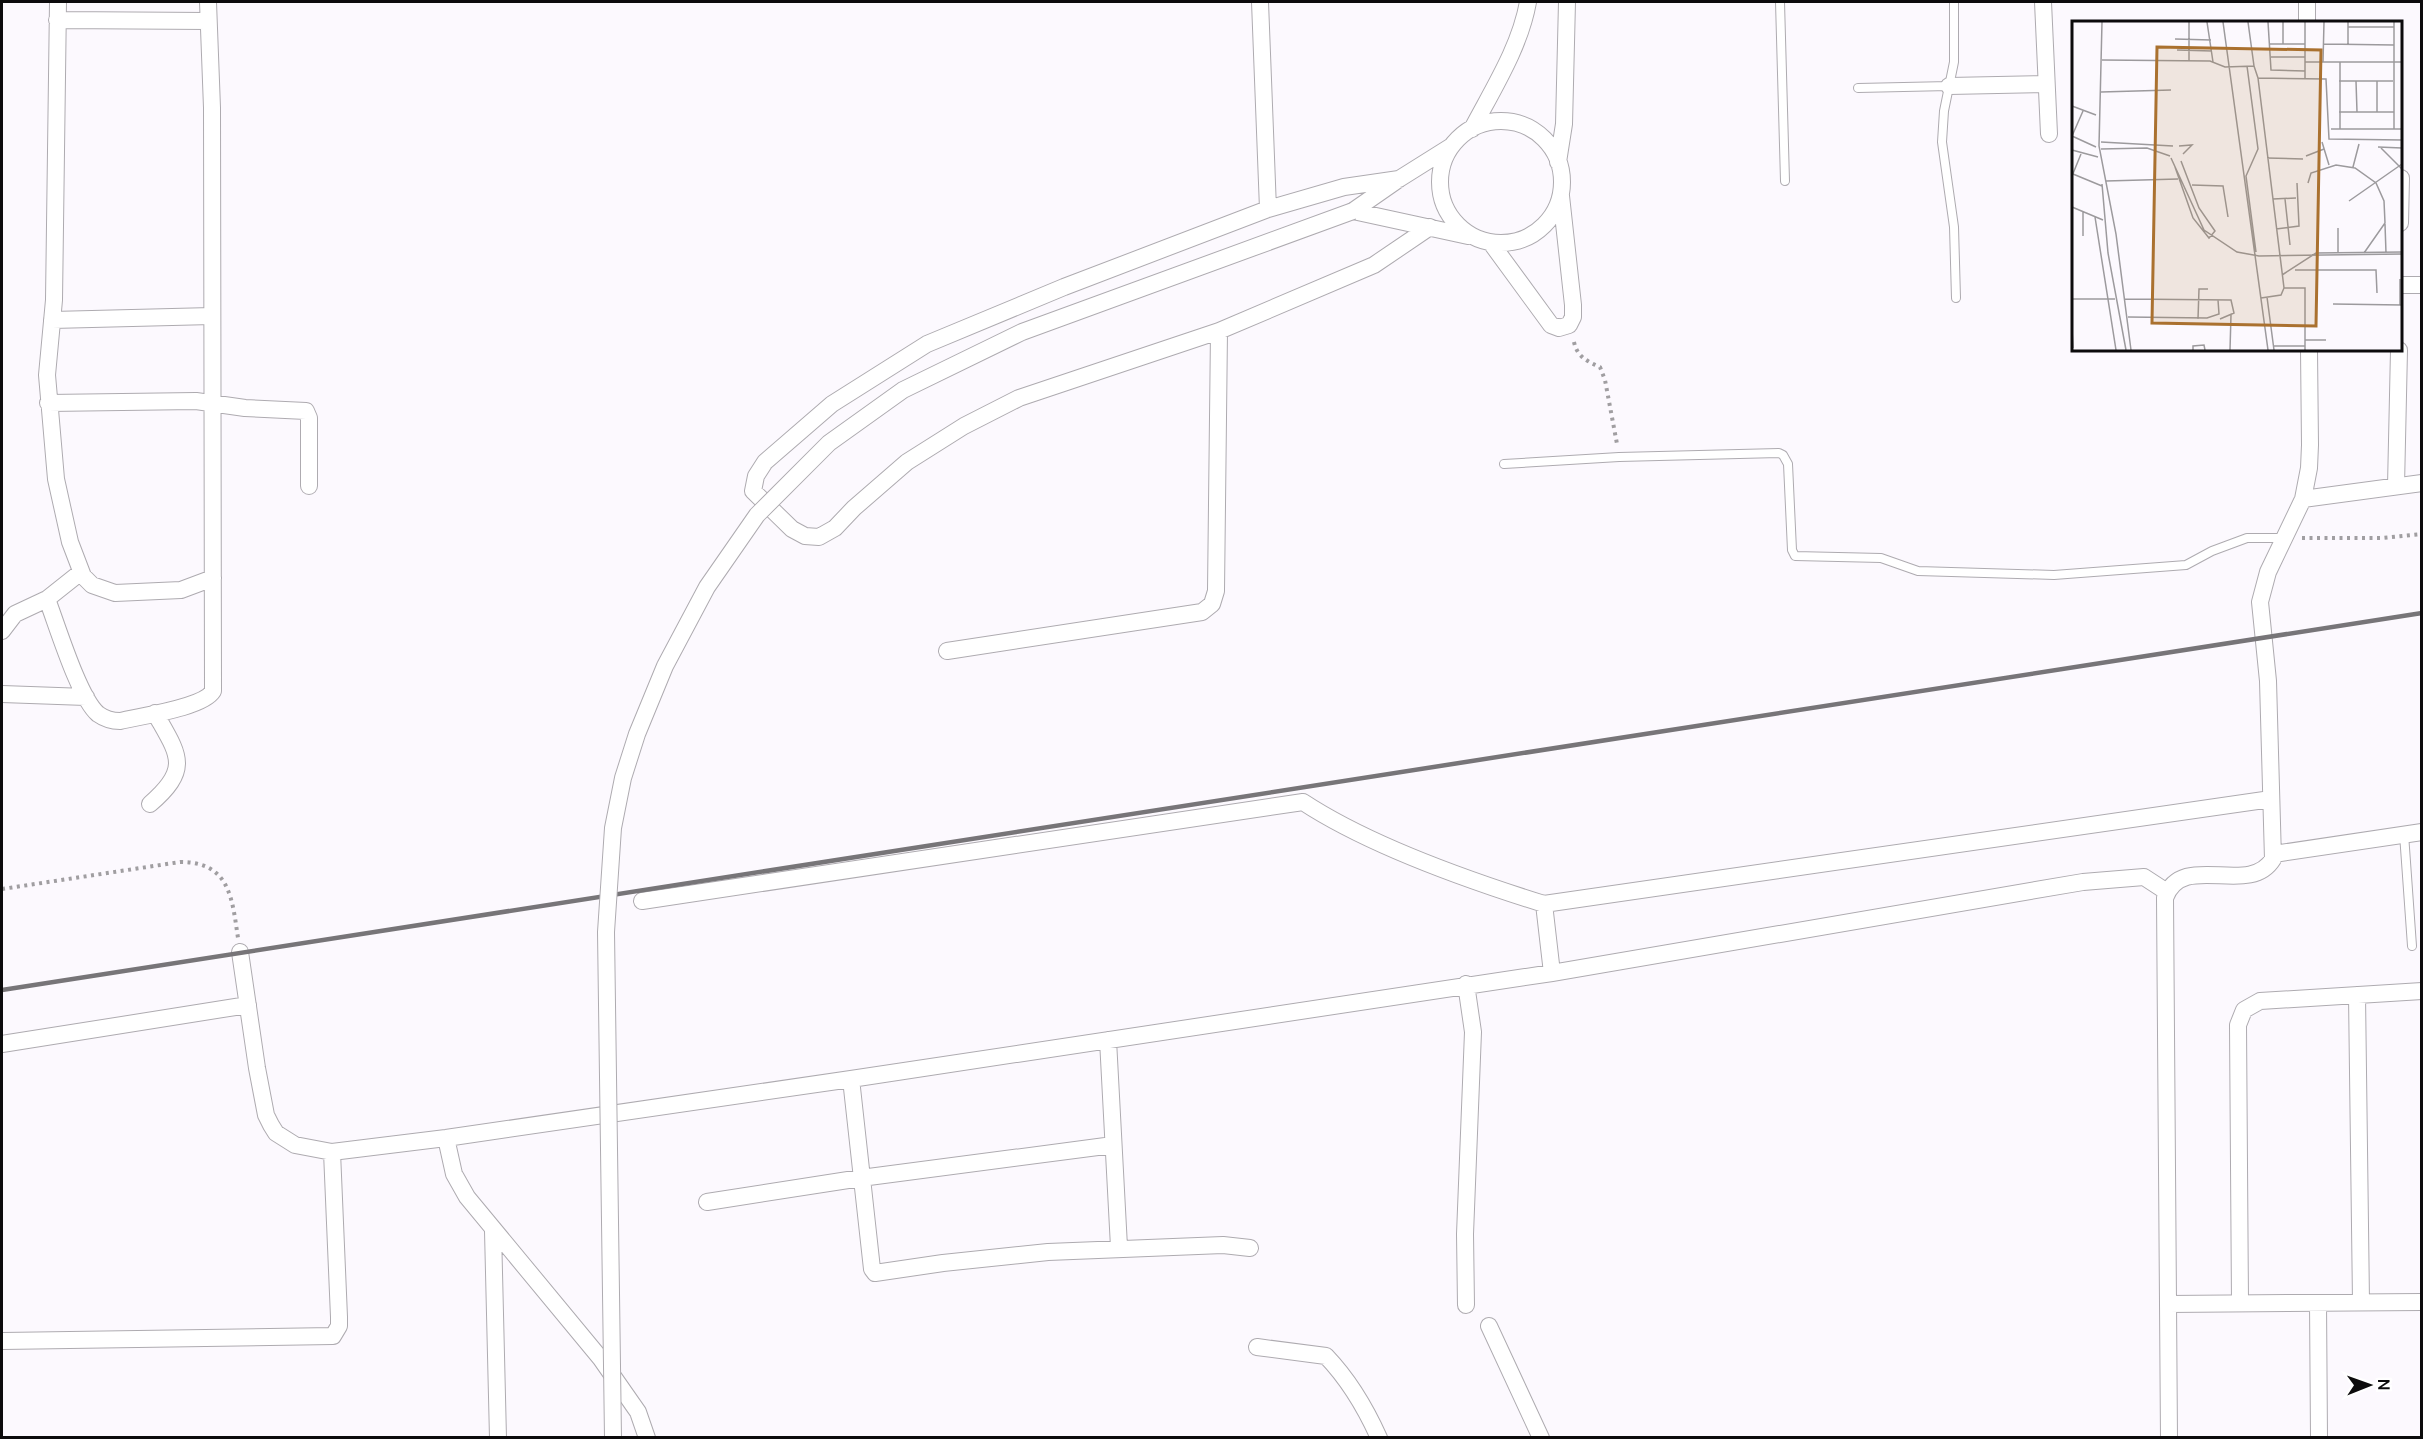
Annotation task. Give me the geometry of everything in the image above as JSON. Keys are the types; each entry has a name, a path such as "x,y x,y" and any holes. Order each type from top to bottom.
{"street":[{"path":"58,2 52,320 47,375 56,479 70,542 81,572 92,585 115,593 181,590 213,578"},
{"path":"47,599 86,697 96,712 111,721 204,700 213,691 212,120 208,2"},
{"path":"1260,2 1268,209"},
{"path":"1472,129 1510,54 1525,19 1528,2"},
{"path":"1558,162 1564,124 1567,2"},
{"path":"2043,2 2049,134"},
{"path":"2307,2 2307,21"},
{"path":"57,20 208,21"},
{"path":"1949,87 2046,84"},
{"path":"613,1437 606,932 614,828 622,778 637,735 665,666 707,587 757,515 829,443 903,390 1022,332 1353,211 1398,179 1453,145 1472,129 1494,122 1517,124 1528,128 1546,142 1558,162 1561,171 1561,192 1573,305 1573,317 1569,325 1559,328 1551,325 1483,240 1454,221 1442,196 1442,170 1453,145"},
{"path":"1398,179 1344,187 1268,209 1064,287 927,344 832,404 765,462 756,476 753,491 792,529 805,536 819,537 835,528 854,508 908,462 973,421 1019,398 1219,331 1374,265 1430,227"},
{"path":"1353,211 1501,244 1522,240 1541,229 1554,212 1561,192"},
{"path":"2402,285 2421,285"},
{"path":"52,320 212,316"},
{"path":"947,651 1202,612 1212,604 1216,591 1219,331"},
{"path":"2169,1437 2165,919 2167,892 2174,882 2187,877 2197,875 2240,876 2259,873 2270,864 2274,854 2268,681 2260,602 2264,584 2303,499 2309,468 2310,445 2309,351"},
{"path":"2396,486 2399,351"},
{"path":"48,403 196,401 306,411 309,418 309,486"},
{"path":"2303,499 2421,483"},
{"path":"2,631 15,614 47,599 81,572"},
{"path":"2,694 86,697"},
{"path":"150,804 171,783 178,759 176,750 155,712"},
{"path":"642,901 1303,802 1329,819 1432,865 1544,904 2271,799"},
{"path":"2274,854 2421,832"},
{"path":"240,952 262,1098 271,1125 276,1133 295,1145 332,1152 446,1138 851,1079 1466,984 1552,973 2082,882 2144,877 2167,892"},
{"path":"1544,904 1552,973"},
{"path":"1466,984 1473,1032 1465,1234 1466,1305"},
{"path":"2240,1304 2238,1024 2244,1010 2260,1001 2421,990"},
{"path":"2357,995 2361,1302"},
{"path":"2,1044 248,1005"},
{"path":"1108,1040 1119,1247"},
{"path":"851,1079 872,1269 878,1274 943,1263 1119,1247 1223,1245 1250,1248"},
{"path":"446,1138 458,1183 493,1231 601,1359 638,1412 647,1437"},
{"path":"707,1202 1113,1145"},
{"path":"2,1341 333,1336 339,1326 339,1317 332,1152"},
{"path":"493,1231 498,1437"},
{"path":"2168,1304 2421,1302"},
{"path":"2318,1303 2319,1437"},
{"path":"1489,1326 1541,1437"},
{"path":"1257,1347 1326,1356 1342,1375 1371,1419 1379,1437"}],"lane":[{"path":"1780,2 1785,181"},
{"path":"1954,2 1954,62 1944,111 1942,142 1954,227 1956,298"},
{"path":"1858,88 1949,87"},
{"path":"1504,464 1619,457 1779,453 1783,455 1788,464 1792,550 1796,556 1881,558 1918,571 2054,576 2186,565 2212,551 2247,538 2284,538"},
{"path":"2404,834 2412,946"}],"path":[{"path":"1569,325 1576,352 1586,362 1600,367 1605,380 1619,457"},
{"path":"2284,538 2382,538 2421,534"},
{"path":"2,889 180,862 201,864 215,871 229,891 240,952"}],"railway":[{"path":"2,990 2422,613"}]}
